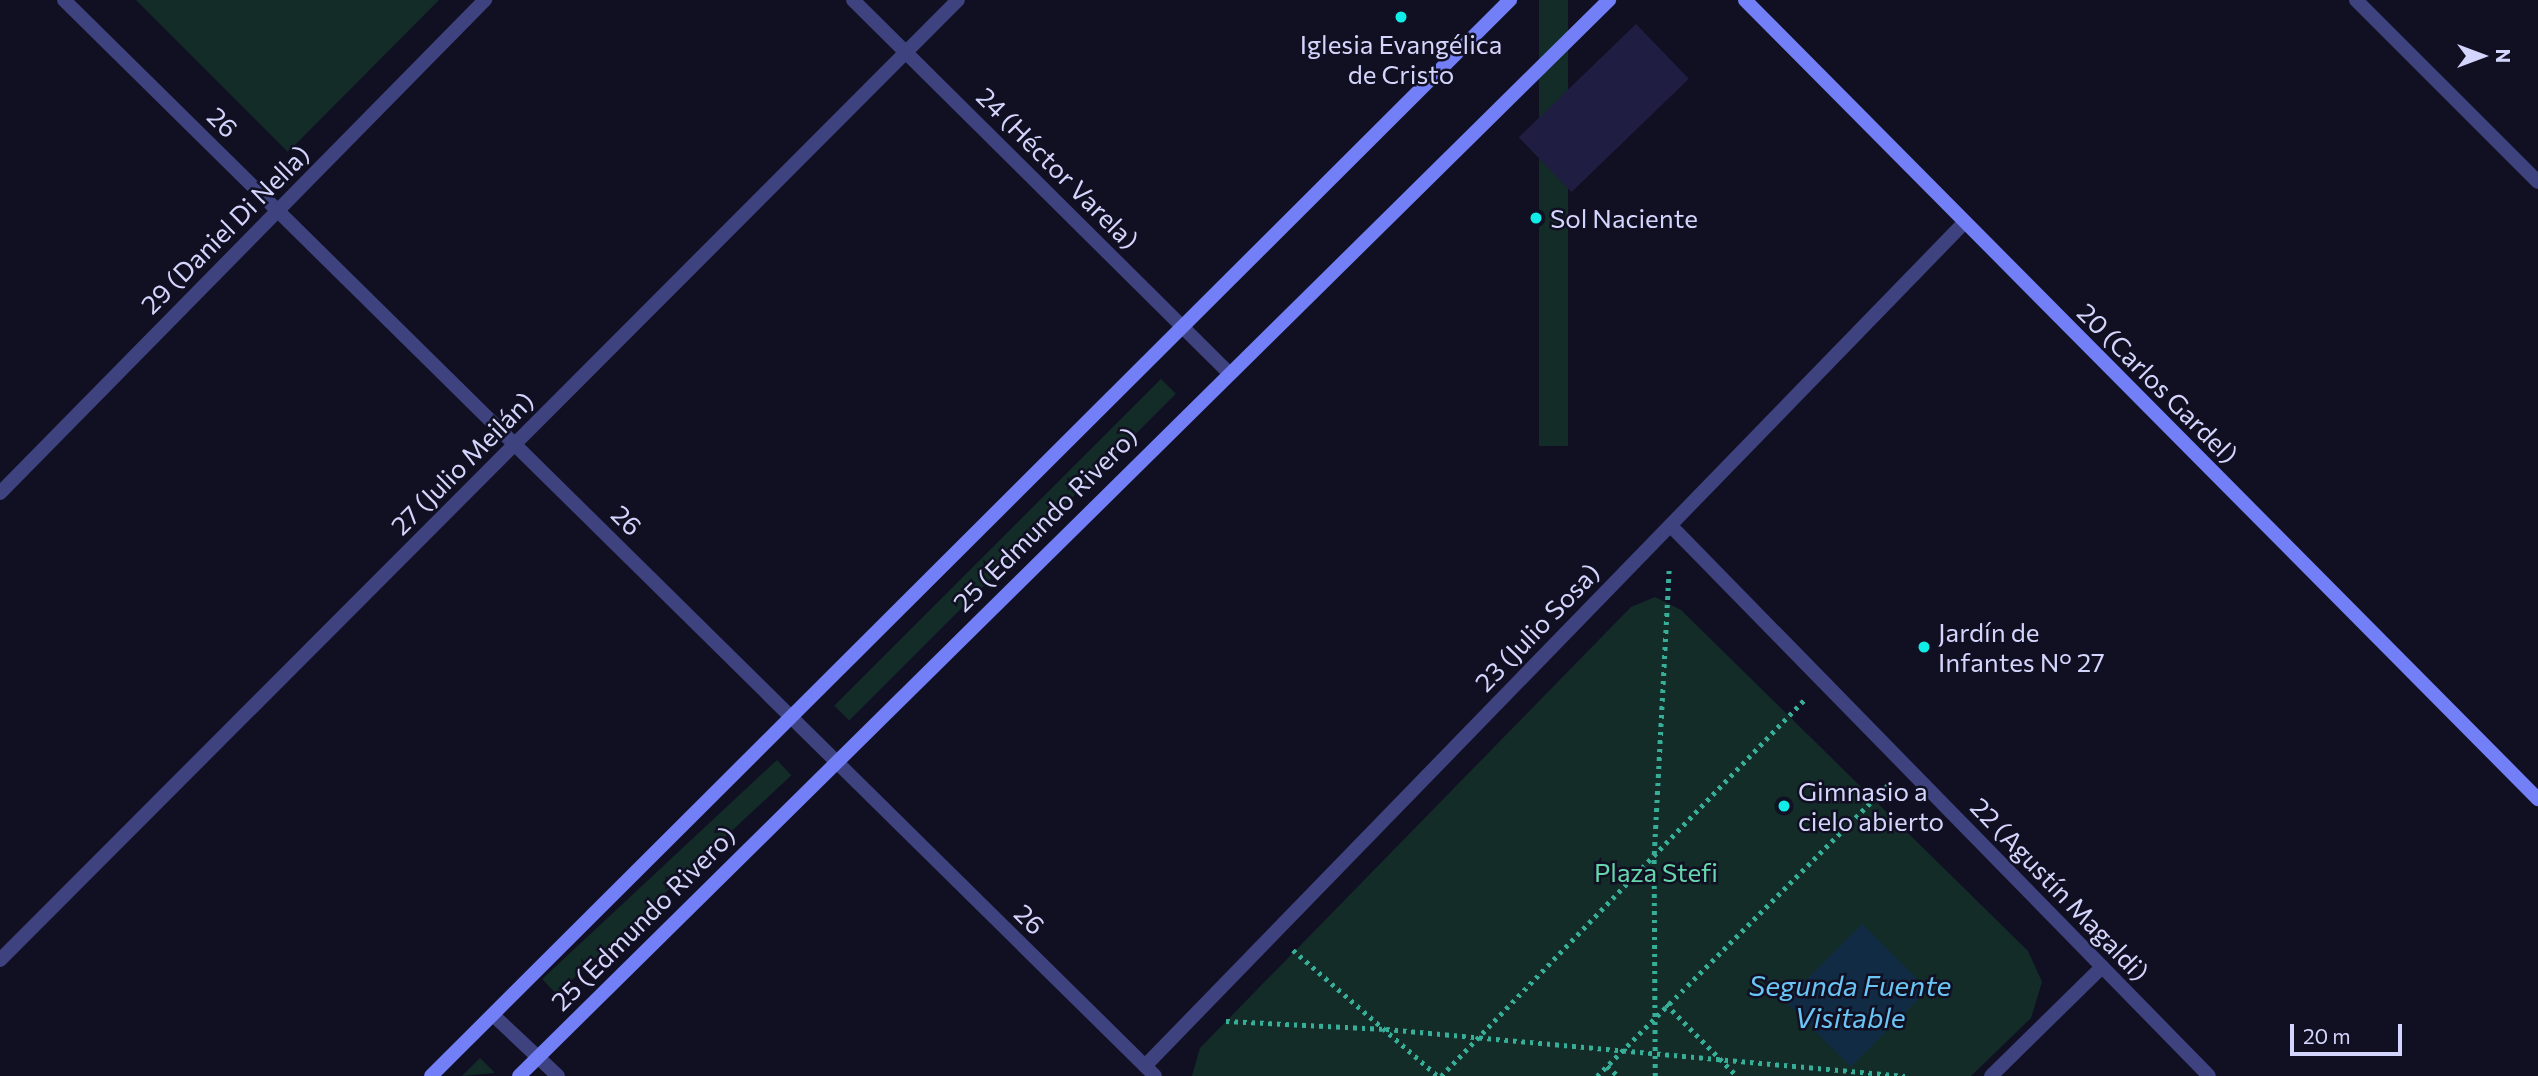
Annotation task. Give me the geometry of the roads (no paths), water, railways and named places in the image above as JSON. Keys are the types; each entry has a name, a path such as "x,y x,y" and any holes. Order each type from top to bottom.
{"street":[{"name":"26","path":"64,0 1150,1071"},
{"name":"29 (Daniel Di Nella)","path":"0,493 485,0"},
{"name":"24 (Héctor Varela)","path":"853,0 1228,372"},
{"name":"27 (Julio Meilán)","path":"0,960 958,0"},
{"name":"25 (Edmundo Rivero)","path":"432,1076 1510,0"},
{"name":"25 (Edmundo Rivero)","path":"519,1076 1228,372 1609,0"},
{"name":"20 (Carlos Gardel)","path":"1745,0 2538,799"},
{"path":"2356,0 2538,182"},
{"name":"23 (Julio Sosa)","path":"1150,1071 1190,1020 1964,223"},
{"name":"22 (Agustín Magaldi)","path":"1671,526 2209,1076"},
{"path":"1991,1076 2102,967"},
{"path":"493,1015 558,1076"}],"water":[{"name":"Segunda Fuente Visitable","path":"1862,924 1928,990 1851,1067 1785,1001"}],"place":[{"name":"Iglesia Evangélica de Cristo","path":"1401,17"},
{"name":"Sol Naciente","path":"1536,218"},
{"name":"Jardín de Infantes N° 27","path":"1924,647"},
{"name":"Gimnasio a cielo abierto","path":"1784,806"}],"park label":[{"name":"Plaza Stefi","path":"1656,872"}]}
